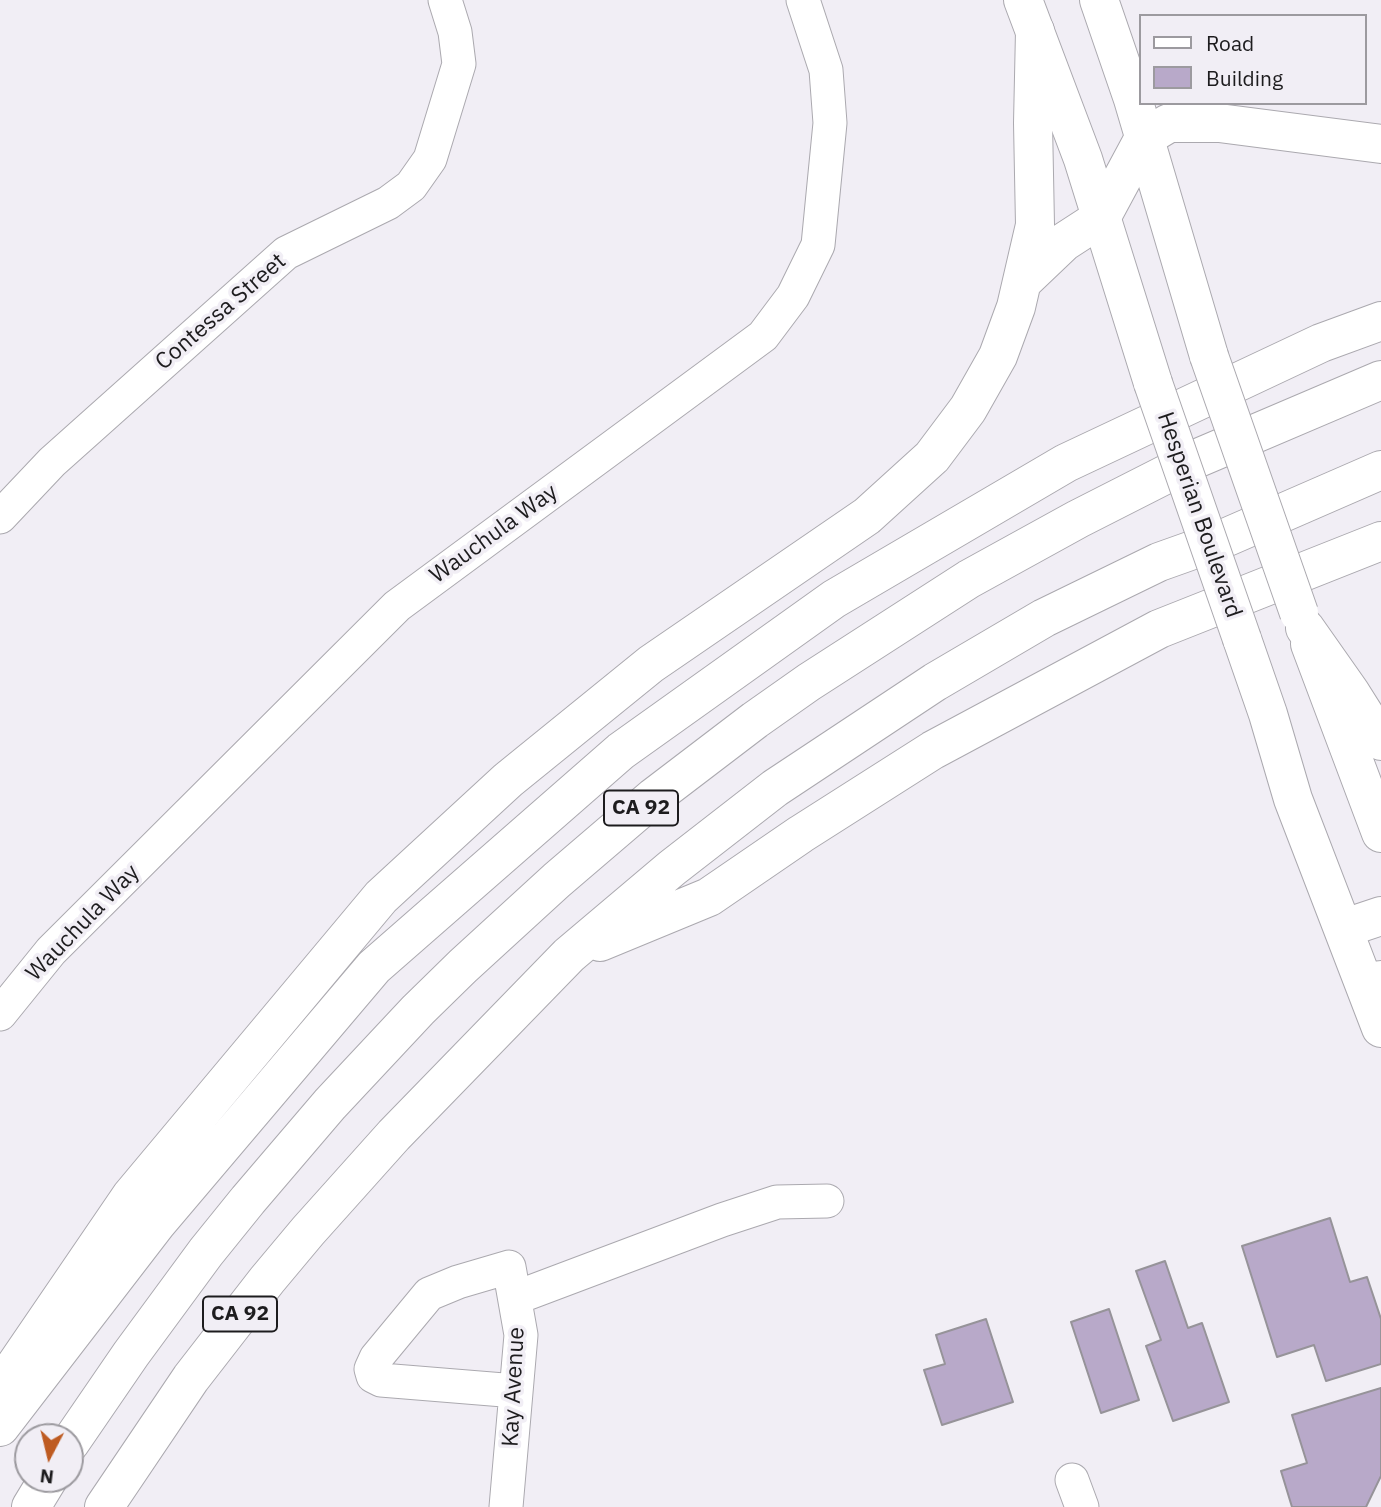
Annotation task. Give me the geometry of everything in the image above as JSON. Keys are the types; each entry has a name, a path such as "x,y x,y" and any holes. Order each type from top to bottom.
{"main road":[{"path":"1100,0 1209,356 1381,833"},
{"path":"0,1390 131,1196 381,897 508,780 651,664 867,516 932,457 968,409 998,356 1016,307 1035,225 1029,15"},
{"name":"Hesperian Boulevard","path":"1029,15 1083,159 1153,383 1268,714 1293,799 1345,929 1373,982 1381,1027"},
{"path":"1022,282 1063,242 1101,218 1144,138 1169,123 1219,123 1381,144"},
{"path":"0,1427 157,1223 374,967 621,751 834,599 1066,463 1321,343 1381,321"},
{"name":"CA 92","path":"84,1423 199,1262 256,1190 339,1094 418,1010 482,948 654,797 798,690 969,579 1078,519 1198,458 1381,380"},
{"name":"CA 92","path":"104,1507 191,1378 267,1280 394,1135 569,955 672,868 775,788 935,682 1044,618 1159,562 1218,541 1381,470"},
{"path":"569,955 709,897 801,834 933,750 1159,629 1381,541"},
{"path":"1302,620 1381,741"},
{"path":"1345,929 1381,916"}],"street":[{"name":"Contessa Street","path":"0,517 52,461 286,253 388,203 411,186 430,159 459,64 455,32 445,0"},
{"name":"Wauchula Way","path":"0,1014 51,951 397,606 763,336 793,296 818,245 830,122 825,70 803,0"},
{"path":"516,1391 382,1380 373,1376 371,1369 376,1358 429,1294 458,1282 512,1282 777,1202 827,1201"},
{"name":"Kay Avenue","path":"506,1507 521,1335 512,1282"}],"building":[{"path":"1330,1218 1350,1282 1367,1277 1381,1319 1381,1364 1326,1381 1314,1345 1277,1357 1242,1246"},
{"path":"1165,1261 1188,1328 1202,1323 1229,1402 1173,1421 1146,1346 1161,1340 1136,1271"},
{"path":"1109,1309 1139,1400 1101,1413 1071,1322"},
{"path":"986,1319 1013,1402 942,1425 924,1370 945,1364 936,1335"},
{"path":"1381,1388 1381,1476 1366,1507 1292,1507 1281,1471 1307,1463 1292,1415"}]}
